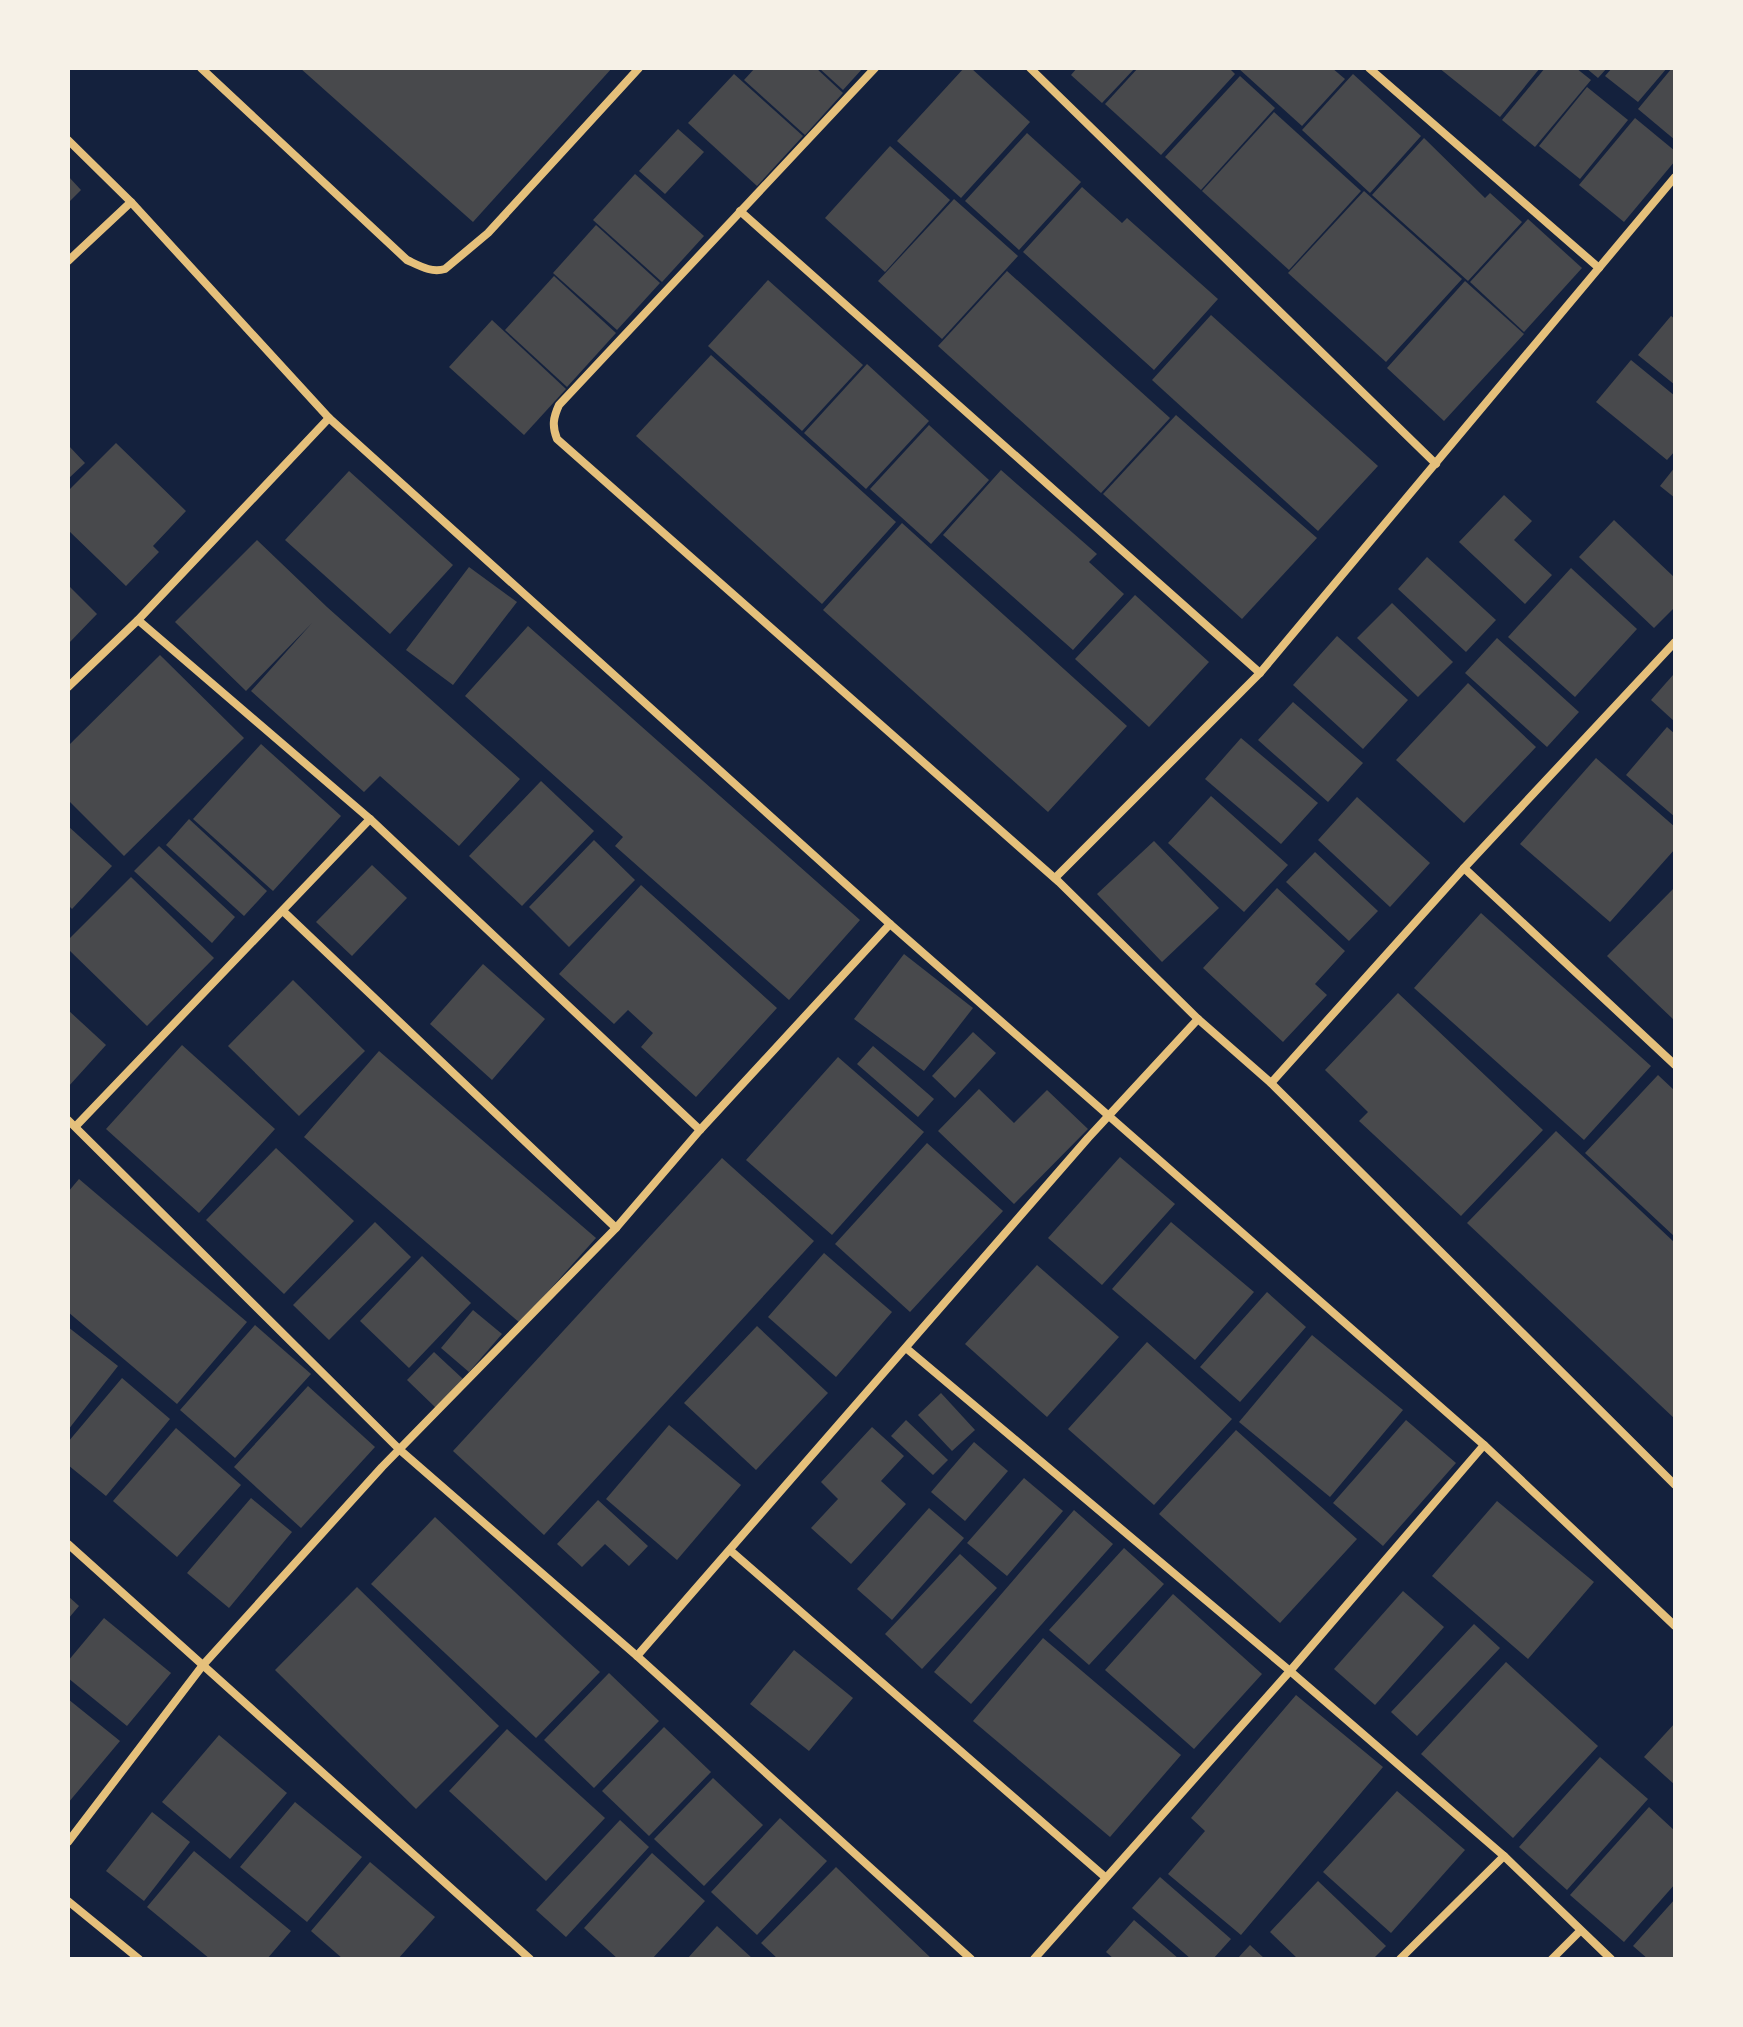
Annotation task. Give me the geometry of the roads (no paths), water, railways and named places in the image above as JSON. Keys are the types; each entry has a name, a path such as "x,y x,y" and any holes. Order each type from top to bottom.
{"street":[{"path":"201,68 407,260 427,270 438,271 445,269 488,233 638,68"},
{"path":"875,68 559,405 553,417 557,439 1055,878 1198,1019 1271,1083 1675,1485"},
{"path":"1030,68 1436,464"},
{"path":"1369,68 1599,268"},
{"path":"68,140 131,202 329,418 890,924 1484,1445 1675,1626"},
{"path":"1055,878 1260,673 1675,177"},
{"path":"68,261 131,202"},
{"path":"740,211 1260,673"},
{"path":"68,687 138,620 329,418"},
{"path":"138,620 370,819 700,1130"},
{"path":"1271,1083 1464,868 1675,642"},
{"path":"370,819 72,1123 400,1450 637,1656 971,1959"},
{"path":"1464,868 1675,1065"},
{"path":"283,911 616,1228"},
{"path":"68,1842 203,1665 400,1450 616,1228 700,1130 890,924"},
{"path":"637,1656 1118,1103 1198,1019"},
{"path":"906,1348 1290,1671 1504,1856 1611,1959"},
{"path":"1034,1959 1290,1671 1484,1445"},
{"path":"68,1544 530,1959"},
{"path":"731,1551 1105,1877"},
{"path":"1400,1959 1504,1856"},
{"path":"68,1901 139,1959"},
{"path":"1552,1959 1580,1931"}]}
